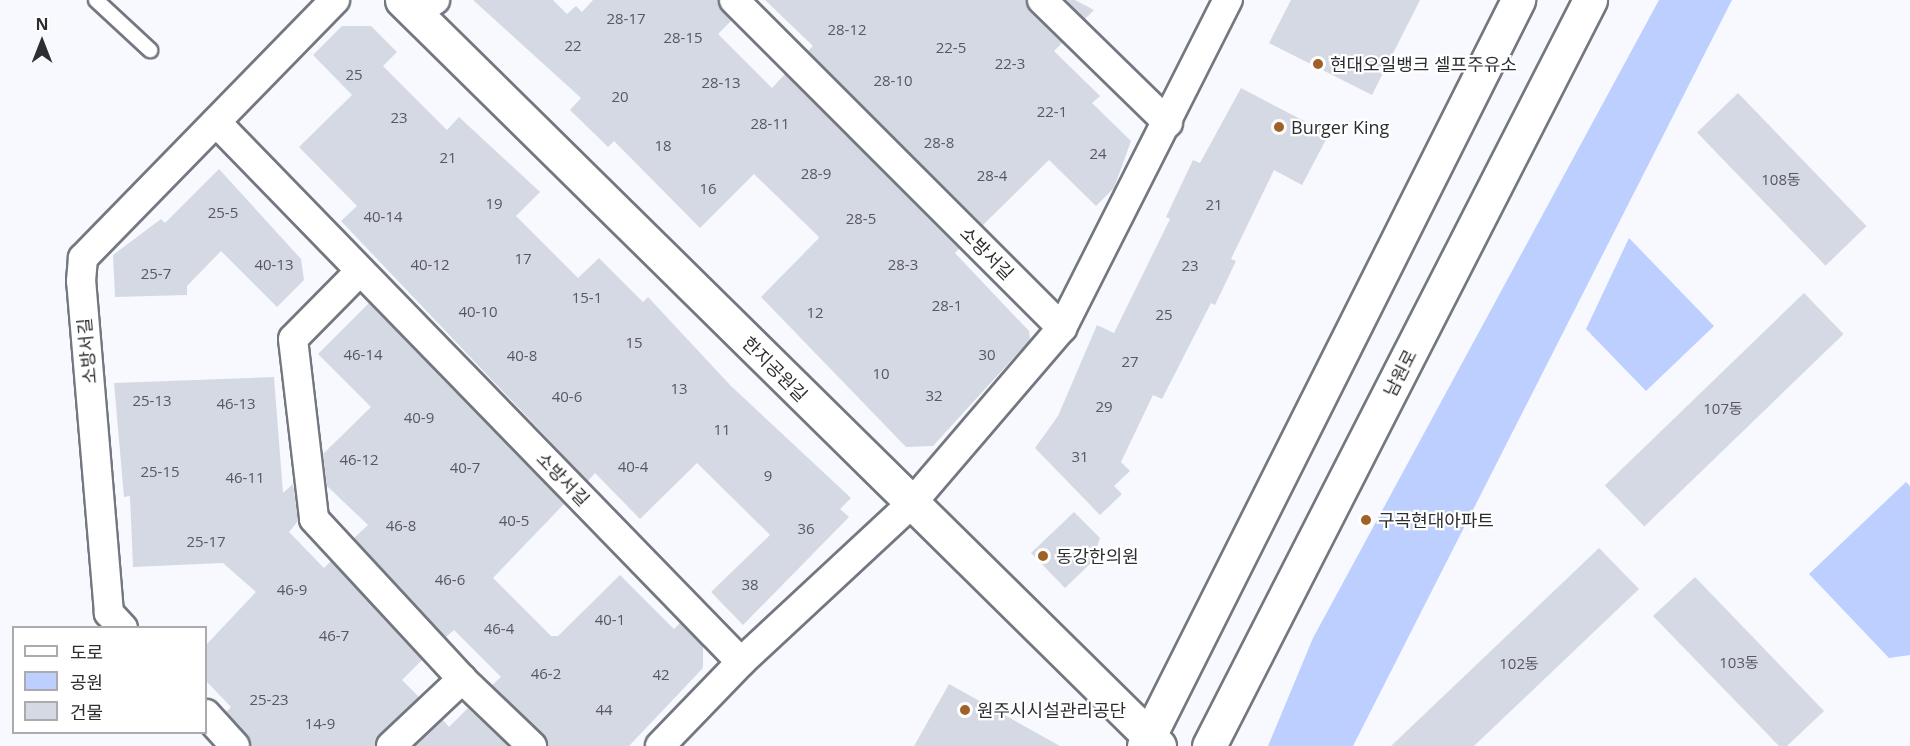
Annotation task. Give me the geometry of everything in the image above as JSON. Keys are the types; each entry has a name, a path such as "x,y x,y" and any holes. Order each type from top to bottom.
{"street":[{"name":"소방서길","path":"122,626 109,613 81,280 83,258 335,0"},
{"name":"소방서길","path":"734,0 1062,328"},
{"path":"1042,0 1168,123"},
{"path":"660,746 741,662 911,504 1062,328 1168,123 1228,0"},
{"path":"1152,742 1518,0"},
{"name":"남원로","path":"1209,746 1590,0"},
{"name":"한지공원길","path":"417,4 911,504 1152,742"},
{"name":"소방서길","path":"216,122 741,662"},
{"path":"360,271 293,339 314,519 462,679 532,746"},
{"path":"391,746 462,679"},
{"path":"207,715 235,746"}],"lane":[{"path":"96,0 150,50"}],"green space":[{"path":"1659,0 1732,0 1353,746 1268,746 1313,638"},
{"path":"1629,238 1714,326 1646,391 1586,329"},
{"path":"1906,482 1910,486 1910,655 1889,658 1809,574"}],"building":[{"path":"473,0 553,0 567,14 576,6 582,12 593,0 718,0 731,21 718,34 772,88 785,74 959,249 955,253 1029,331 1030,340 933,446 906,447 761,297 819,238 817,235 754,174 700,228 614,141 608,147 570,110 581,98"},
{"path":"765,0 1026,0 1030,12 1062,43 1054,51 1100,96 1092,103 1131,141 1114,188 1096,206 1049,160 983,225 808,51 813,46"},
{"path":"1066,0 1075,0 1094,10 1085,19"},
{"path":"1291,0 1420,0 1372,95 1269,43"},
{"path":"342,26 371,26 397,52 383,66 447,130 459,117 540,192 516,216 578,278 599,258 643,302 648,297 731,386 851,498 840,509 849,517 743,625 711,592 770,535 697,463 640,519 595,473 588,481 341,221 357,206 299,147 352,95 313,55"},
{"path":"1241,88 1329,134 1302,185 1274,170 1231,259 1236,261 1215,305 1211,303 1162,399 1153,395 1121,462 1130,471 1114,486 1122,494 1100,515 1035,448 1058,416 1097,325 1114,333 1170,219 1166,217 1193,160 1200,163"},
{"path":"1738,93 1867,226 1826,266 1697,133"},
{"path":"219,169 301,259 304,280 277,307 221,251 187,286 187,295 115,297 113,255 161,219 165,223"},
{"path":"1804,293 1844,334 1644,526 1605,485"},
{"path":"369,303 564,504 493,578 551,636 558,636 620,575 674,629 680,623 703,646 703,668 629,746 548,746 543,734 492,685 501,677 454,630 446,637 354,538 368,525 327,486 323,454 371,407 318,354"},
{"path":"274,377 283,493 293,484 298,521 289,532 324,568 331,561 422,660 402,680 419,697 380,734 375,746 251,746 226,712 231,707 207,682 207,644 256,592 223,563 133,567 130,496 124,497 114,383"},
{"path":"1074,512 1100,538 1092,562 1065,588 1031,553"},
{"path":"1599,548 1639,589 1474,746 1391,746"},
{"path":"1695,577 1824,711 1787,746 1779,746 1653,616"},
{"name":"원주시시설관리공단","path":"949,684 1060,746 914,746"},
{"path":"468,708 508,746 415,746 443,720 449,727"}],"place":[{"name":"현대오일뱅크 셀프주유소","path":"1318,64"},
{"name":"Burger King","path":"1279,127"},
{"name":"구곡현대아파트","path":"1366,520"},
{"name":"동강한의원","path":"1043,556"},
{"name":"원주시시설관리공단","path":"965,710"}]}
